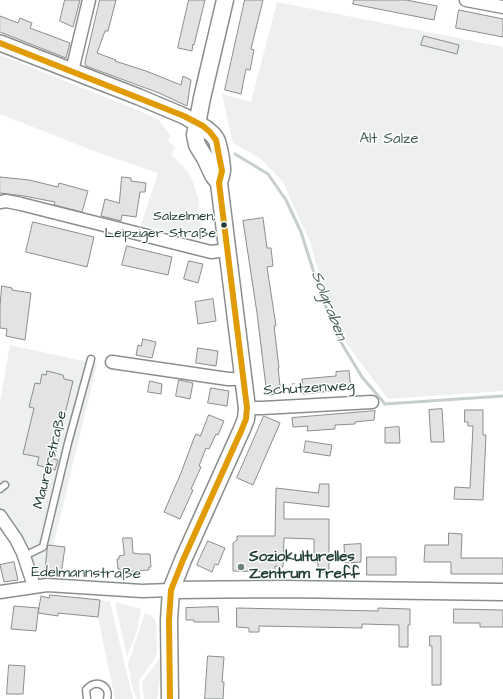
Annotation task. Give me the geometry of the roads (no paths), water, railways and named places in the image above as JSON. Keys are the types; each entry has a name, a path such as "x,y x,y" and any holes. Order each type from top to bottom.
{"main road":[{"path":"170,699 169,620 171,590 242,429 246,419 247,408 245,378 219,183 197,145 195,135 196,123 225,0"},
{"path":"171,590 275,589 503,592"}],"street":[{"path":"72,71 89,0"},
{"path":"466,0 503,7"},
{"path":"0,43 145,100 184,116 196,123"},
{"path":"0,202 6,201 21,204 211,252 228,250"},
{"path":"112,362 228,379 245,378"},
{"name":"Schützenweg","path":"247,408 372,402"},
{"path":"0,516 16,539 24,556 34,586"},
{"name":"Edelmannstraße","path":"0,592 34,586 61,586 142,591 171,590"}],"lane":[{"name":"Maurerstraße","path":"24,556 43,548 90,359"},
{"path":"87,699 86,690 95,683 101,684 107,689 107,699"}],"waterway":[{"name":"Solgraben","path":"235,154 268,174 286,200 301,232 320,292 339,339 362,377 385,404 503,396"}],"place":[{"name":"Salzelmen, Leipziger Straße","path":"224,225"},
{"name":"Soziokulturelles Zentrum Treff","path":"241,567"}],"park label":[{"name":"Alt Salze","path":"389,140"}]}
